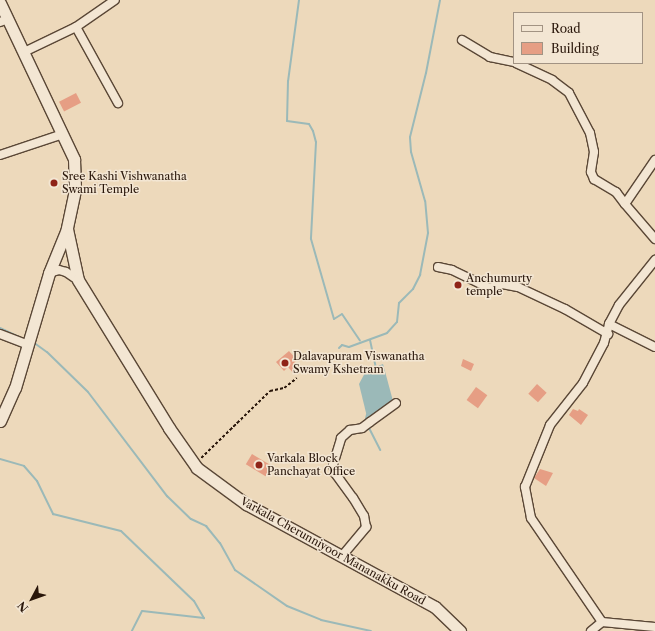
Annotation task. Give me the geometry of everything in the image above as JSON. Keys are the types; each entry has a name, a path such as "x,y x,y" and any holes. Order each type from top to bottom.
{"main road":[{"name":"Varkala Cherunniyoor Mananakku Road","path":"0,3 4,21 24,52 74,159 75,190 67,229 78,280 169,428 194,464 246,504 434,607 460,631"},
{"path":"0,421 15,388 49,273 67,229"}],"street":[{"path":"24,52 76,27 115,0"},
{"path":"76,27 118,103"},
{"path":"462,40 490,57 513,62"},
{"path":"519,64 552,80 569,94 590,133 594,152 591,172 594,179 616,192 655,239"},
{"path":"0,155 63,134"},
{"path":"625,204 655,160"},
{"path":"602,622 531,518 525,487 550,425 583,382 608,334 609,324 619,305 655,260"},
{"path":"438,267 452,270 489,288 502,284 518,287 565,309 608,334"},
{"path":"49,273 59,270 66,272 78,280"},
{"path":"609,324 655,347"},
{"path":"0,334 28,345"},
{"path":"342,556 366,527 364,516 335,473 333,465 340,438 350,430 362,427 370,422 396,403"},
{"path":"590,631 602,622 655,627"}],"path":[{"path":"194,464 270,391 284,388 297,378"}],"water":[{"path":"383,364 393,401 368,421 359,384 366,371"}],"building":[{"path":"76,93 81,103 64,111 59,102"},
{"name":"Dalavapuram Viswanatha Swamy Kshetram","path":"289,351 297,360 293,364 299,371 294,374 288,367 284,371 276,362"},
{"path":"463,359 474,364 471,371 461,366"},
{"path":"537,384 547,393 538,402 528,394"},
{"path":"476,387 487,395 478,408 467,400"},
{"path":"573,409 578,411 579,409 588,415 581,425 569,415"},
{"name":"Varkala Block Panchayat Office","path":"252,454 272,466 266,476 246,464"},
{"path":"540,469 553,473 546,486 534,478"}],"waterway":[{"path":"299,0 288,81 287,121 309,124 313,131 316,142 311,239 334,319 342,314 360,341"},
{"path":"339,348 342,345 349,347 387,333 397,322 399,303 413,289 420,275 428,233 425,201 411,152 410,137 426,73 440,0"},
{"path":"0,328 19,337"},
{"path":"370,340 376,368"},
{"path":"33,342 47,352 88,392 167,496 191,519 206,526 220,543 235,570 287,606 321,620 371,631"},
{"path":"365,423 367,414"},
{"path":"368,426 380,450"},
{"path":"0,459 24,466 37,481 53,514 121,531 194,601 204,618 142,611 132,631"}],"place":[{"name":"Sree Kashi Vishwanatha Swami Temple","path":"54,183"},
{"name":"Anchumurty temple","path":"458,285"},
{"name":"Dalavapuram Viswanatha Swamy Kshetram","path":"285,363"},
{"name":"Varkala Block Panchayat Office","path":"259,465"}]}
